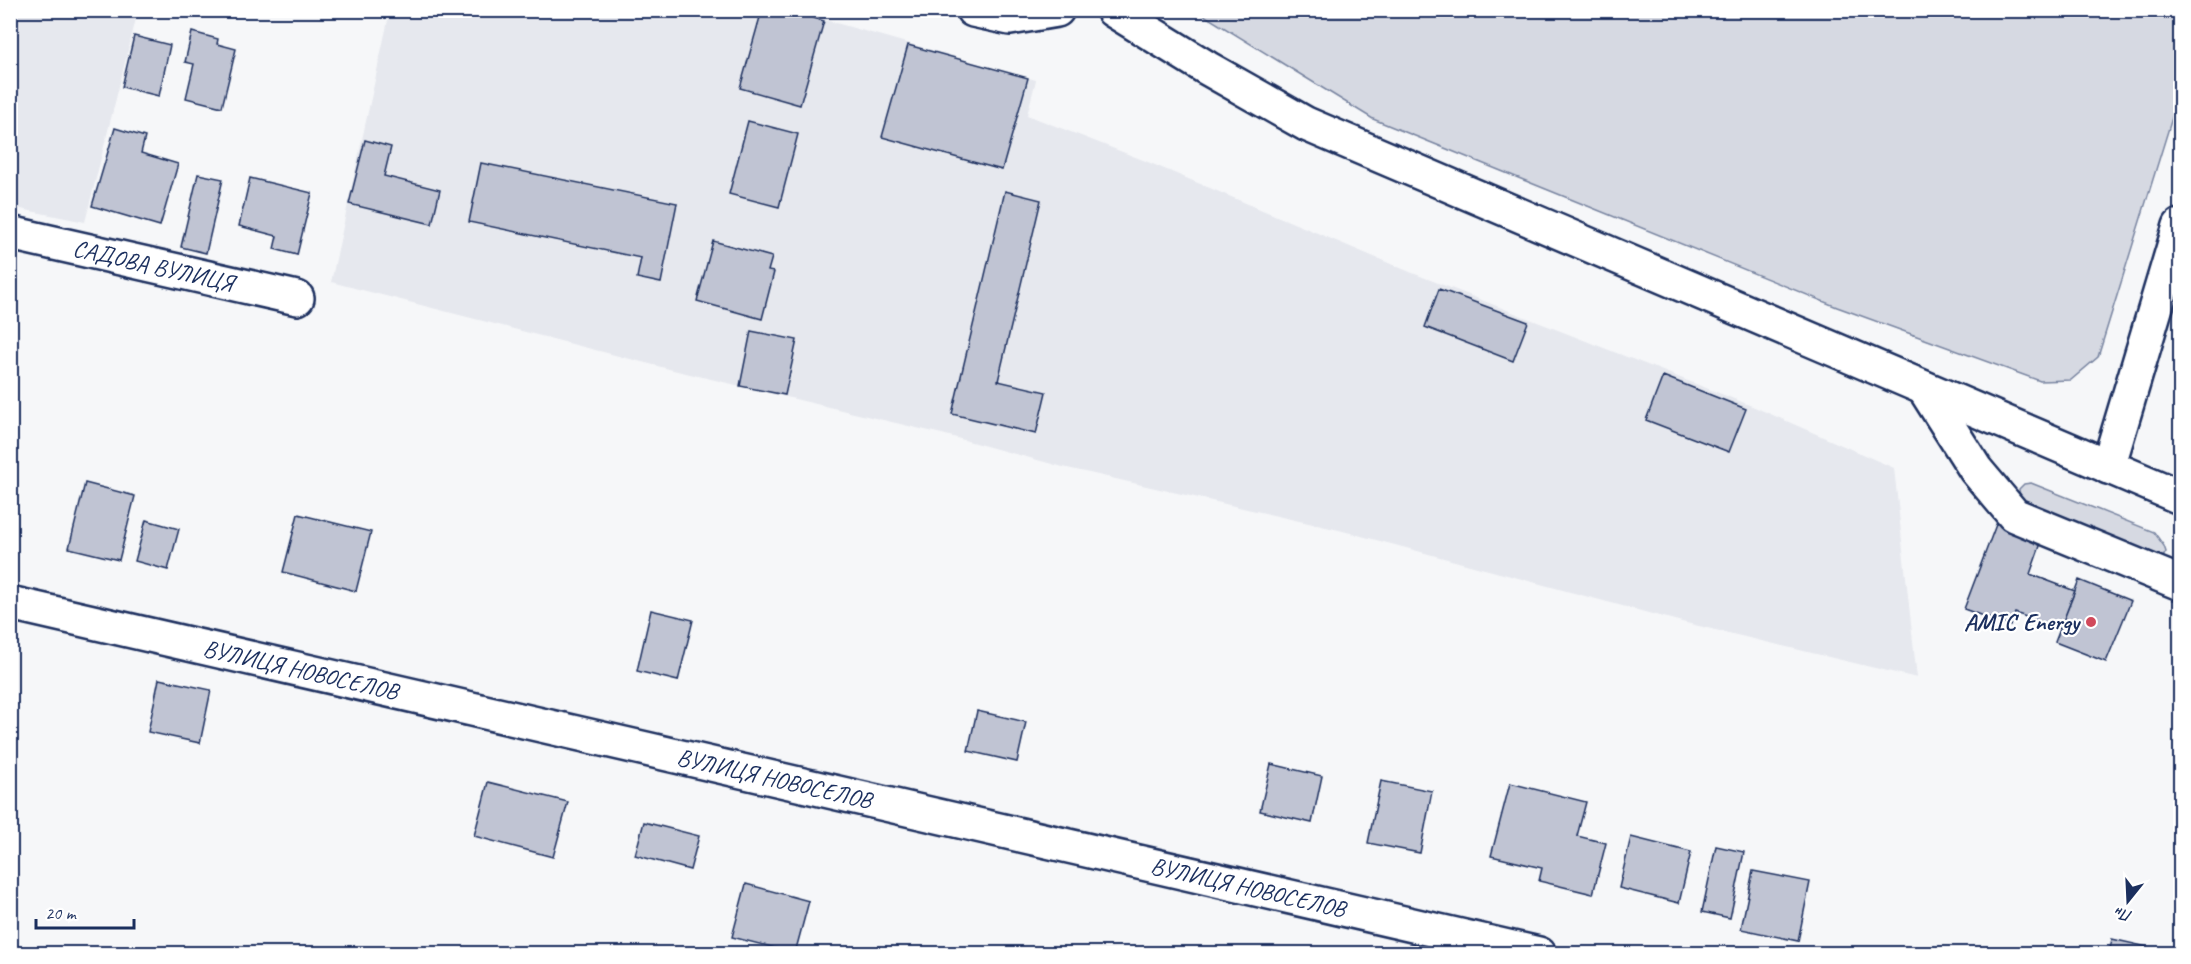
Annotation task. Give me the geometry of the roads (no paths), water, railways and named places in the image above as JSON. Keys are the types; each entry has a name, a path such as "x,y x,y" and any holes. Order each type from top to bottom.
{"main road":[{"path":"974,10 1010,18 1057,10"},
{"path":"1113,10 1207,68 1306,124 2181,497"},
{"path":"2108,466 2181,226"},
{"name":"САДОВА ВУЛИЦЯ","path":"10,233 297,298"},
{"path":"1924,388 1976,470 2014,515 2181,583"},
{"name":"ВУЛИЦЯ НОВОСЕЛОВ","path":"10,603 1539,954"}],"place":[{"name":"AMIC Energy","path":"2091,622"}]}
